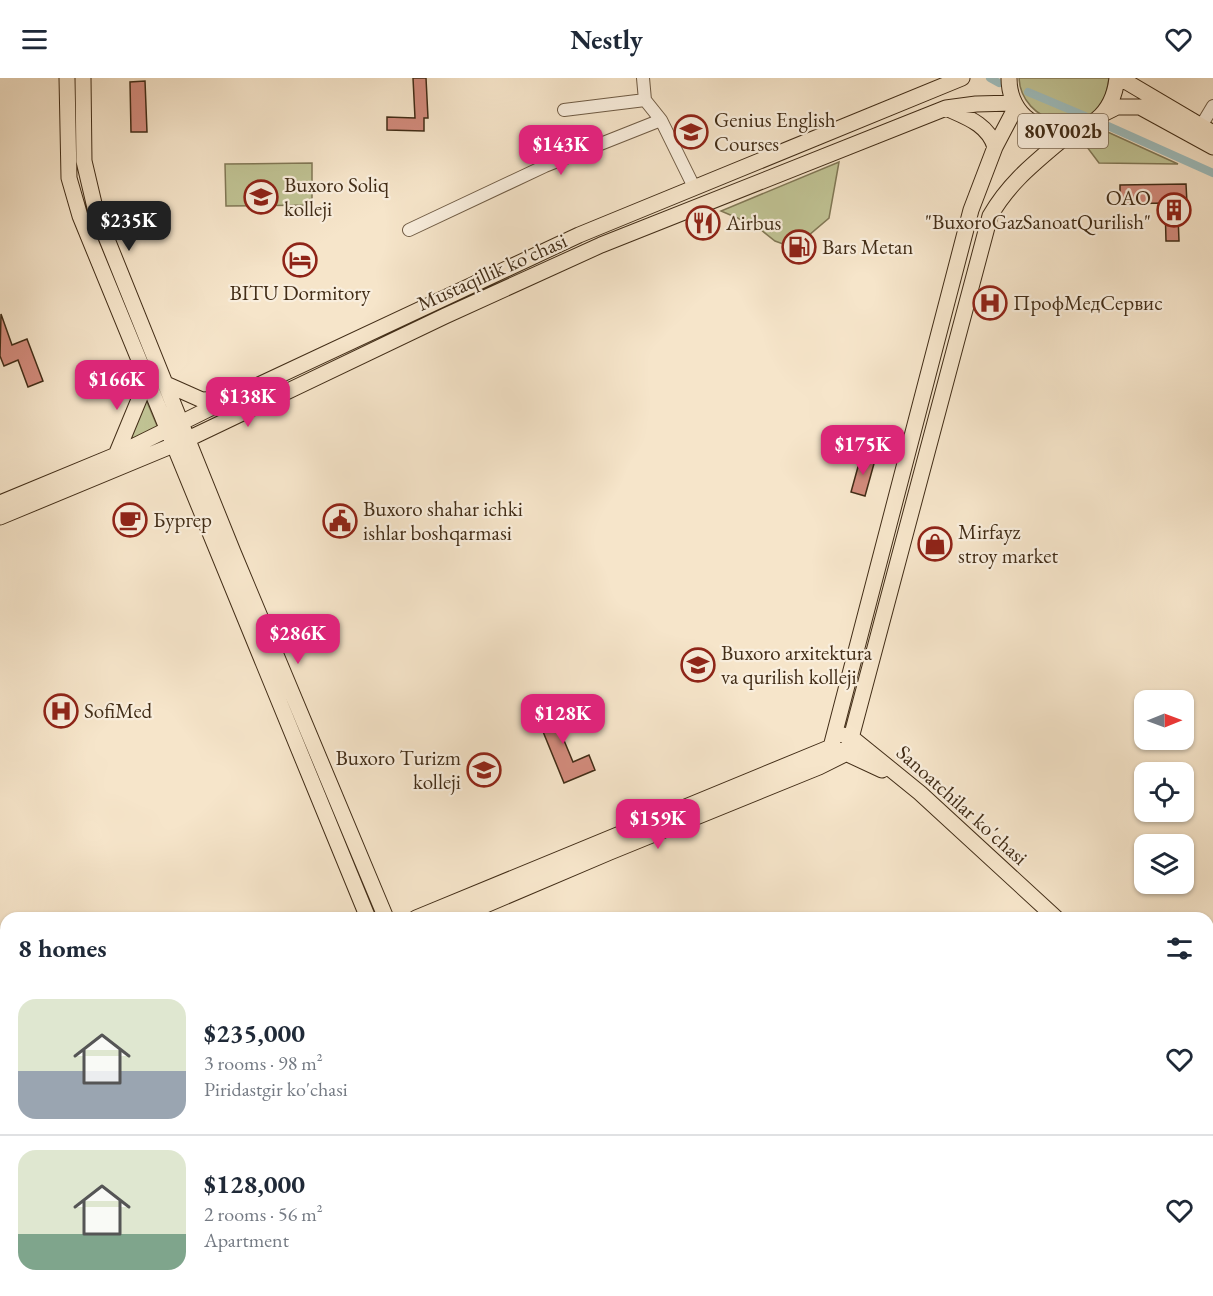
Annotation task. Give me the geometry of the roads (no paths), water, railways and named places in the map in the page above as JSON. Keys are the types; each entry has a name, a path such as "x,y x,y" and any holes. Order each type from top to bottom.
{"main road":[{"path":"67,78 69,178 74,195 173,446 383,912"},
{"path":"83,78 84,160 96,212 182,423 366,912"},
{"name":"Mustaqillik ko'chasi","path":"0,517 24,500 231,398 579,235 962,78"},
{"name":"80V002b","path":"1009,78 1015,105 1035,124 1054,131 1072,131 1090,126 1103,114 1111,102 1118,78"},
{"path":"1118,78 1207,129"},
{"name":"Mustaqillik ko'chasi","path":"0,503 24,500 188,440 480,300 602,245 946,108 969,104 1015,105"},
{"path":"430,912 833,740 971,210 995,147 1015,105"},
{"path":"1103,114 1117,107 1140,107 1213,147"},
{"path":"946,108 980,125 992,138 995,147"},
{"path":"67,129 83,129"},
{"path":"469,912 848,753 850,737 977,259 994,209 1017,178 1072,131"},
{"path":"689,189 691,209"},
{"path":"473,284 480,300"},
{"path":"939,336 956,341"},
{"path":"116,455 140,397 144,373"},
{"path":"166,384 202,400 231,398"},
{"name":"Sanoatchilar ko'chasi","path":"833,740 850,737 920,793 1049,912"},
{"name":"Sanoatchilar ko'chasi","path":"833,740 848,753 883,771 913,794 1038,912"}],"street":[{"path":"643,78 645,100 661,120 689,189"},
{"path":"564,110 645,100"},
{"path":"1207,129 1213,106"},
{"path":"409,230 545,166 661,120"}],"waterway":[{"path":"990,78 999,83"},
{"path":"1028,92 1085,116"},
{"path":"1108,126 1213,173"}],"place":[{"name":"Genius English Courses","path":"691,132"},
{"name":"Buxoro Soliq kolleji","path":"261,197"},
{"name":"ОАО \"BuxoroGazSanoatQurilish\"","path":"1174,210"},
{"name":"Airbus","path":"703,223"},
{"name":"Bars Metan","path":"799,247"},
{"name":"BITU Dormitory","path":"300,260"},
{"name":"ПрофМедСервис","path":"990,303"},
{"name":"Бургер","path":"130,520"},
{"name":"Buxoro shahar ichki ishlar boshqarmasi","path":"340,521"},
{"name":"Mirfayz stroy market","path":"935,544"},
{"name":"Buxoro arxitektura va qurilish kolleji","path":"698,665"},
{"name":"SofiMed","path":"61,711"},
{"name":"Buxoro Turizm kolleji","path":"484,770"}]}
